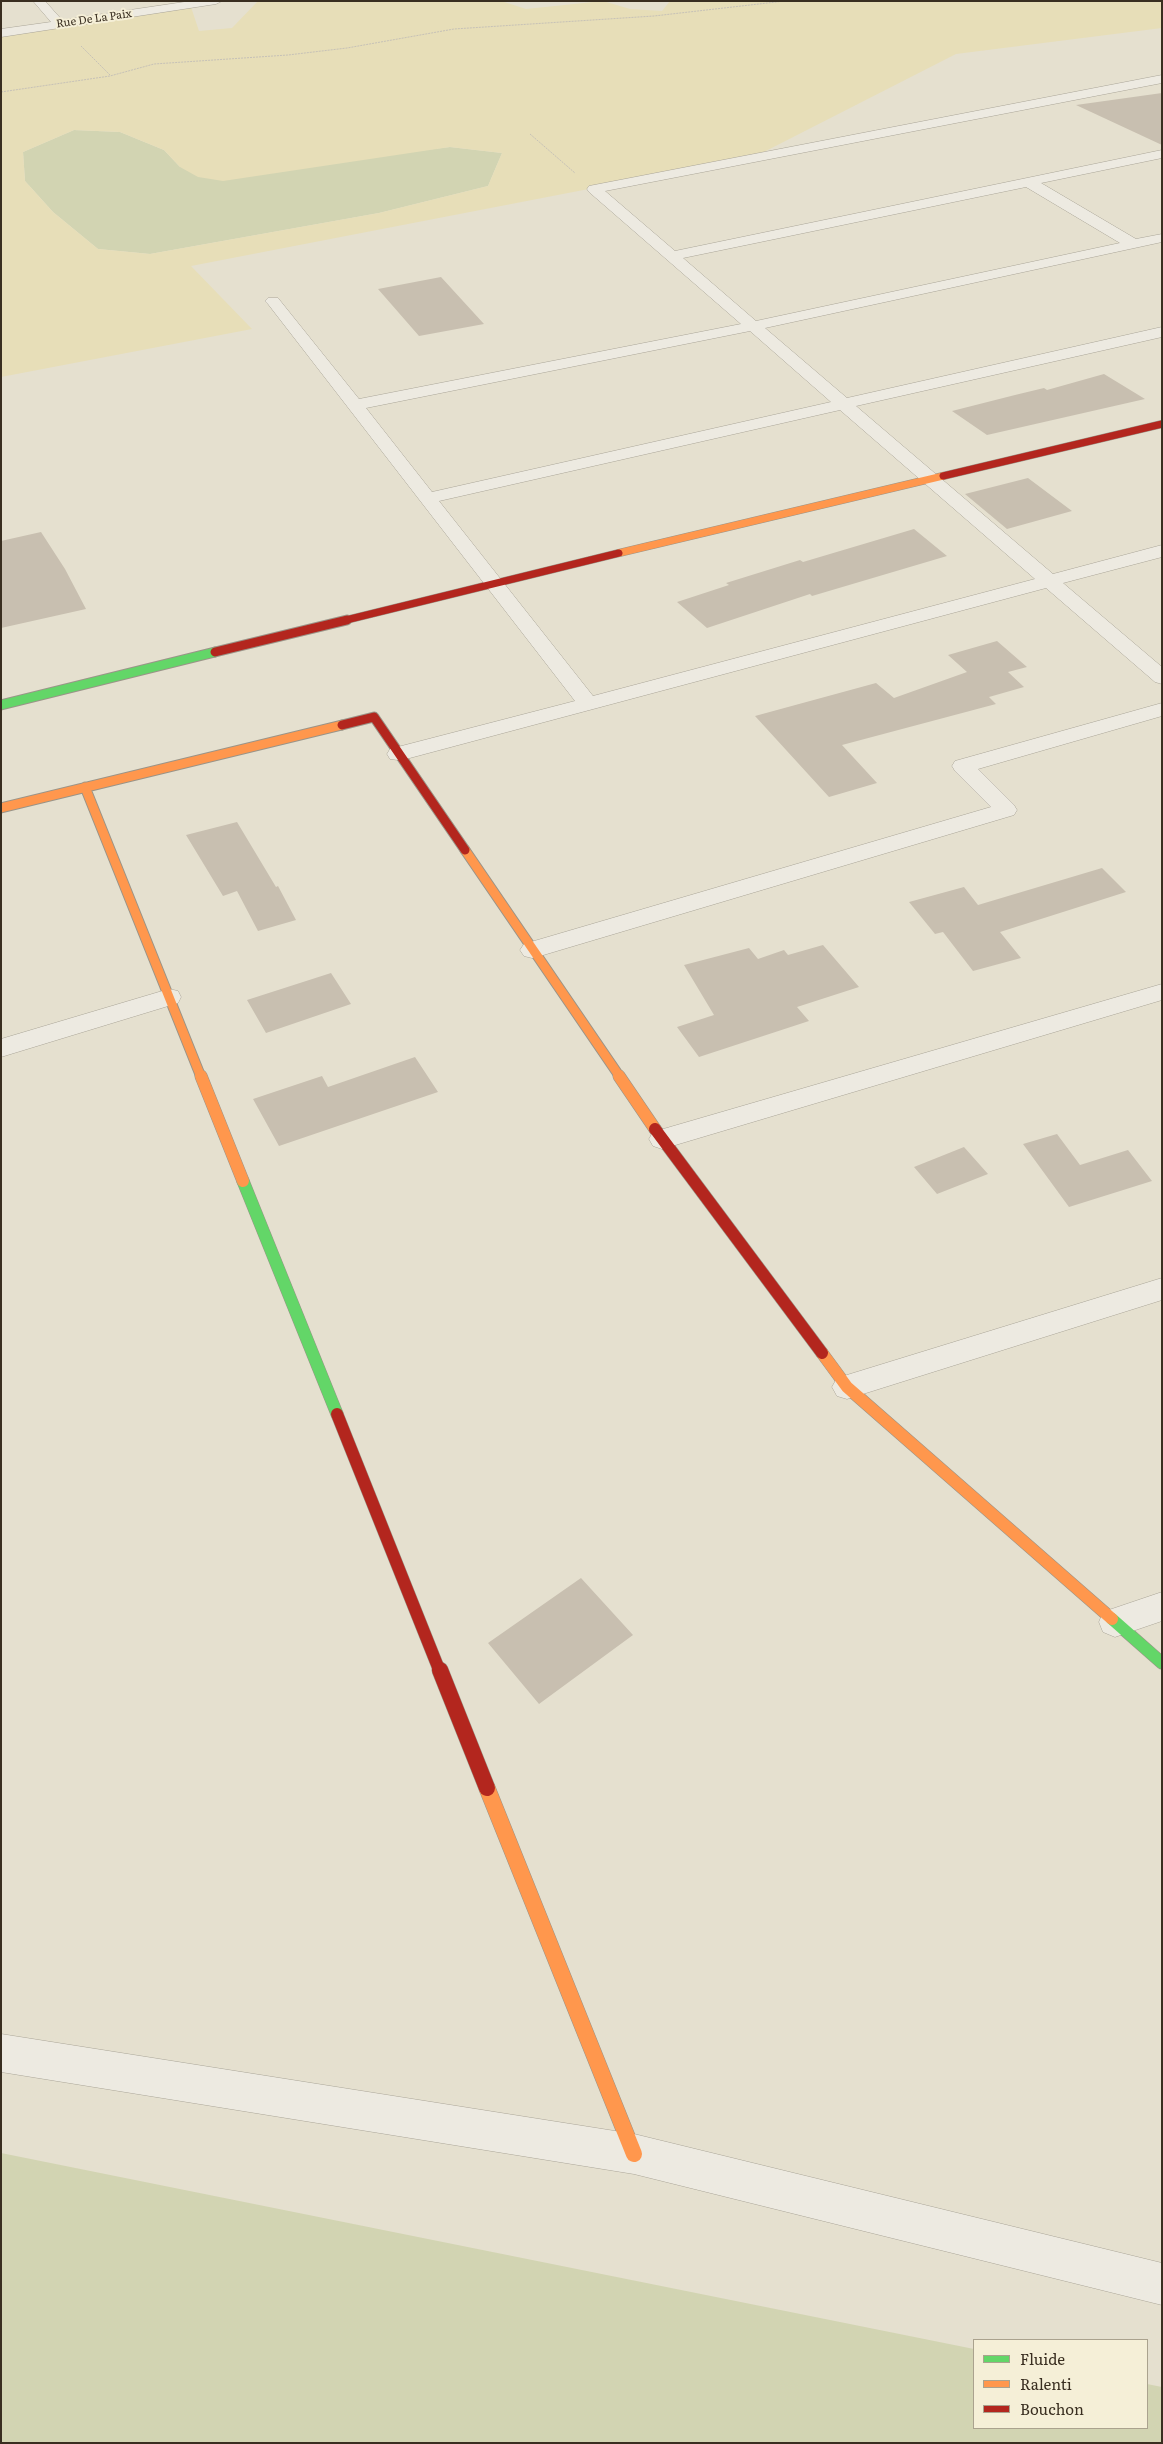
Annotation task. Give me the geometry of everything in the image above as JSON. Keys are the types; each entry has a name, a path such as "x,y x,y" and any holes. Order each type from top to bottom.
{"street":[{"path":"39,1 59,24"},
{"name":"Rue De La Paix","path":"1,33 189,3 216,1"},
{"path":"594,189 1162,79"},
{"path":"672,256 1162,154"},
{"path":"1028,182 1133,244"},
{"path":"594,189 1162,678"},
{"path":"354,405 753,326 1162,238"},
{"path":"273,301 588,703"},
{"path":"427,498 1162,332"},
{"path":"1,704 493,583 1162,424"},
{"path":"398,754 1162,550"},
{"path":"532,950 1006,810 963,766 1162,709"},
{"path":"1,808 374,717 662,1139 847,1387 1162,1663"},
{"path":"84,787 634,2154"},
{"path":"662,1139 1162,992"},
{"path":"1,1048 169,996"},
{"path":"847,1387 1162,1289"},
{"path":"1115,1622 1162,1606"},
{"path":"1,2053 634,2154 1162,2284"}],"path":[{"path":"1,92 110,76 154,64 297,54 454,29 638,18 785,1"},
{"path":"59,24 110,76"},
{"path":"530,134 594,189"}],"green space":[{"path":"74,130 120,132 164,150 180,167 417,151 450,147 502,153 488,186 379,213 150,254 98,249 53,212 25,181 23,152"},
{"path":"1,2153 973,2349 973,2429 1148,2429 1148,2384 1162,2387 1162,2443 1,2443"}],"sand":[{"path":"258,1 501,1 526,9 603,1 630,9 662,11 670,1 1162,1 1162,28 956,54 754,157 191,266 252,329 1,377 1,35 191,7 199,31 232,28","holes":["74,130 120,132 164,150 180,167 198,177 223,181 450,147 502,153 488,186 379,213 150,254 98,249 53,212 25,181 23,152"]}],"building":[{"path":"1162,93 1162,145 1076,105"},
{"path":"441,277 484,324 419,336 378,289"},
{"path":"1104,374 1145,399 987,435 952,411 1044,388 1047,390"},
{"path":"1028,478 1072,511 1007,529 965,494"},
{"path":"914,529 947,556 812,596 810,594 707,628 677,602 729,585 726,583 800,560 803,562"},
{"path":"41,532 65,569 86,609 1,628 1,541"},
{"path":"997,641 1027,667 1008,672 1024,687 989,697 996,704 842,745 877,783 829,797 755,716 876,683 894,698 967,672 948,655"},
{"path":"237,822 276,887 278,886 296,920 258,931 237,891 223,896 186,835"},
{"path":"1102,868 1126,892 1000,932 1021,958 973,971 943,932 935,934 909,902 964,887 978,905"},
{"path":"823,945 859,987 797,1007 809,1021 699,1057 677,1027 714,1015 684,965 749,948 758,959 784,950 788,955"},
{"path":"331,973 351,1004 266,1033 247,1000"},
{"path":"415,1057 438,1092 279,1146 253,1099 322,1076 328,1087"},
{"path":"1057,1134 1080,1165 1128,1150 1152,1181 1069,1207 1023,1144"},
{"path":"964,1147 988,1174 937,1194 914,1167"},
{"path":"581,1578 633,1635 539,1704 488,1643"}],"traffic: fast":[{"path":"1,705 215,652"},
{"path":"243,1181 337,1414"},
{"path":"1112,1619 1162,1663"}],"traffic: slow":[{"path":"619,553 943,476"},
{"path":"1,808 342,725"},
{"path":"85,787 243,1181"},
{"path":"465,850 655,1129"},
{"path":"822,1353 847,1387 1112,1619"},
{"path":"487,1788 634,2154"}],"traffic: jam":[{"path":"943,476 1162,424"},
{"path":"215,652 619,553"},
{"path":"342,725 374,717 465,850"},
{"path":"655,1129 822,1353"},
{"path":"337,1414 487,1788"}]}
